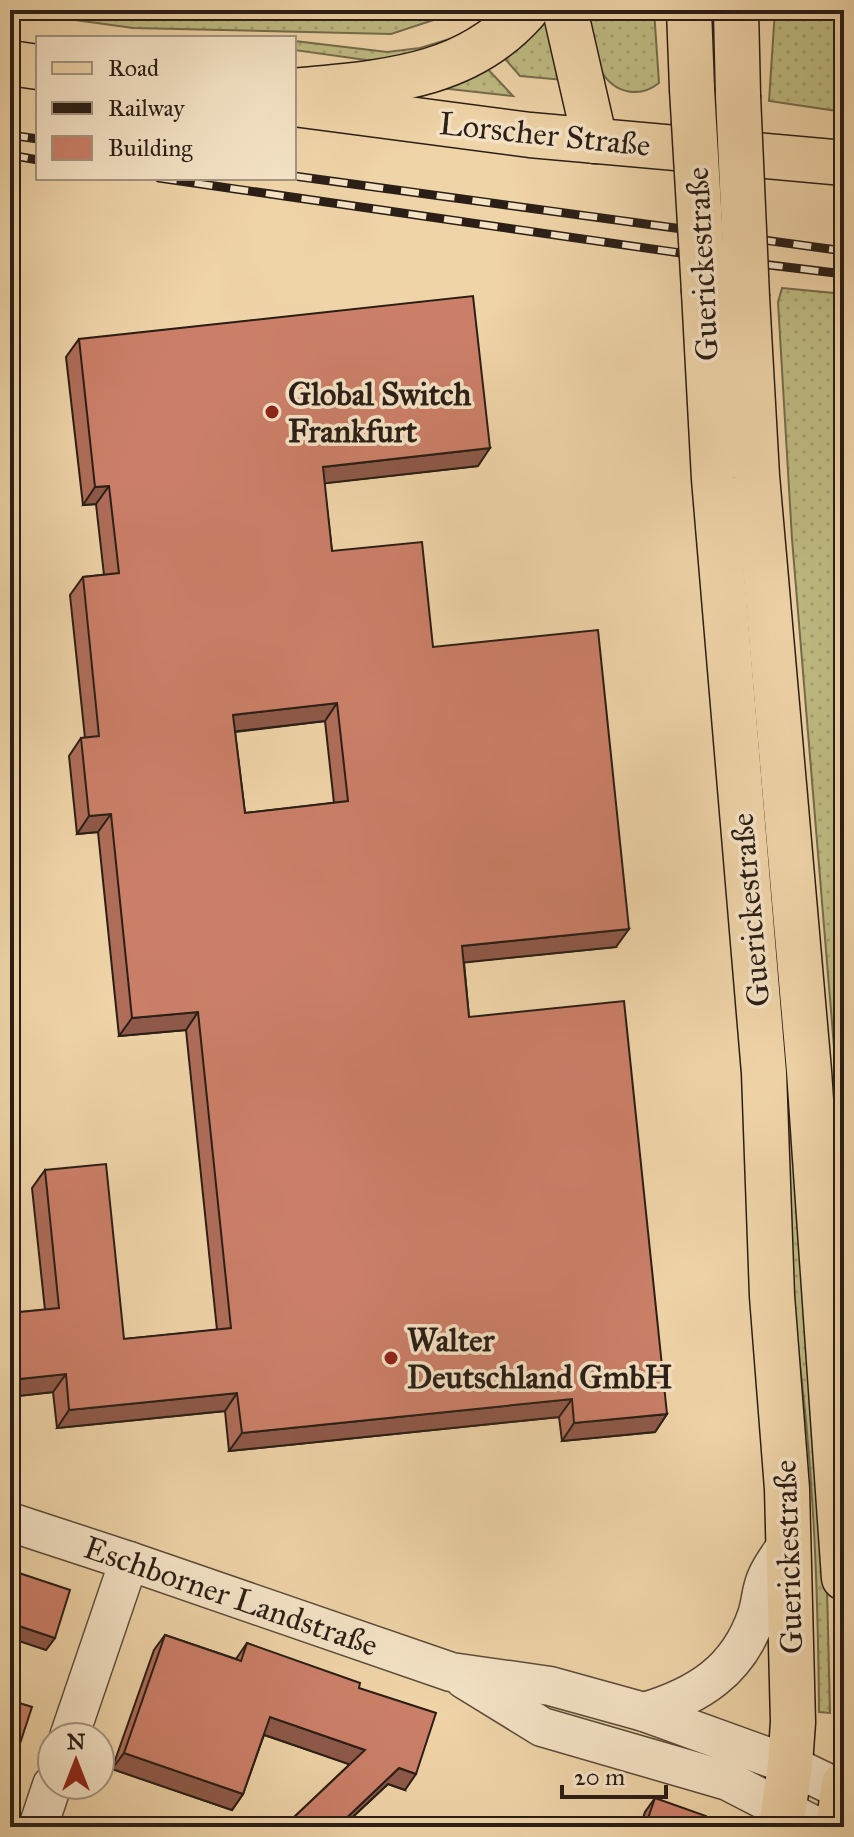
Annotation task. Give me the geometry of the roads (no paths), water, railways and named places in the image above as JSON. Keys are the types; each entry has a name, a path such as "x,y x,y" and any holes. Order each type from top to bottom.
{"main road":[{"path":"296,91 397,80 438,70 485,47 526,10"},
{"path":"565,10 595,141"},
{"name":"Guerickestraße","path":"689,10 714,479 764,1073 772,1296 787,1489 793,1666 790,1765 794,1822"},
{"name":"Guerickestraße","path":"736,10 757,476 809,1071 844,1578"},
{"path":"10,63 36,67"},
{"name":"Lorscher Straße","path":"296,104 530,135 844,163"},
{"path":"838,1827 844,1784"}],"street":[{"name":"Eschborner Landstraße","path":"10,1522 451,1672 550,1686 644,1712 790,1765 844,1791"},
{"path":"644,1712 695,1692 725,1671 743,1648 757,1615 766,1579 789,1542"},
{"path":"74,1721 129,1561"},
{"name":"Eschborner Landstraße","path":"451,1672 542,1727 728,1781 794,1822"},
{"path":"38,1827 47,1801"}],"railway":[{"path":"10,135 36,139"},
{"path":"10,155 36,160"},
{"path":"296,176 844,251"},
{"path":"173,180 844,274"}],"place":[{"name":"Global Switch Frankfurt","path":"272,412"},
{"name":"Walter Deutschland GmbH","path":"391,1358"}]}
